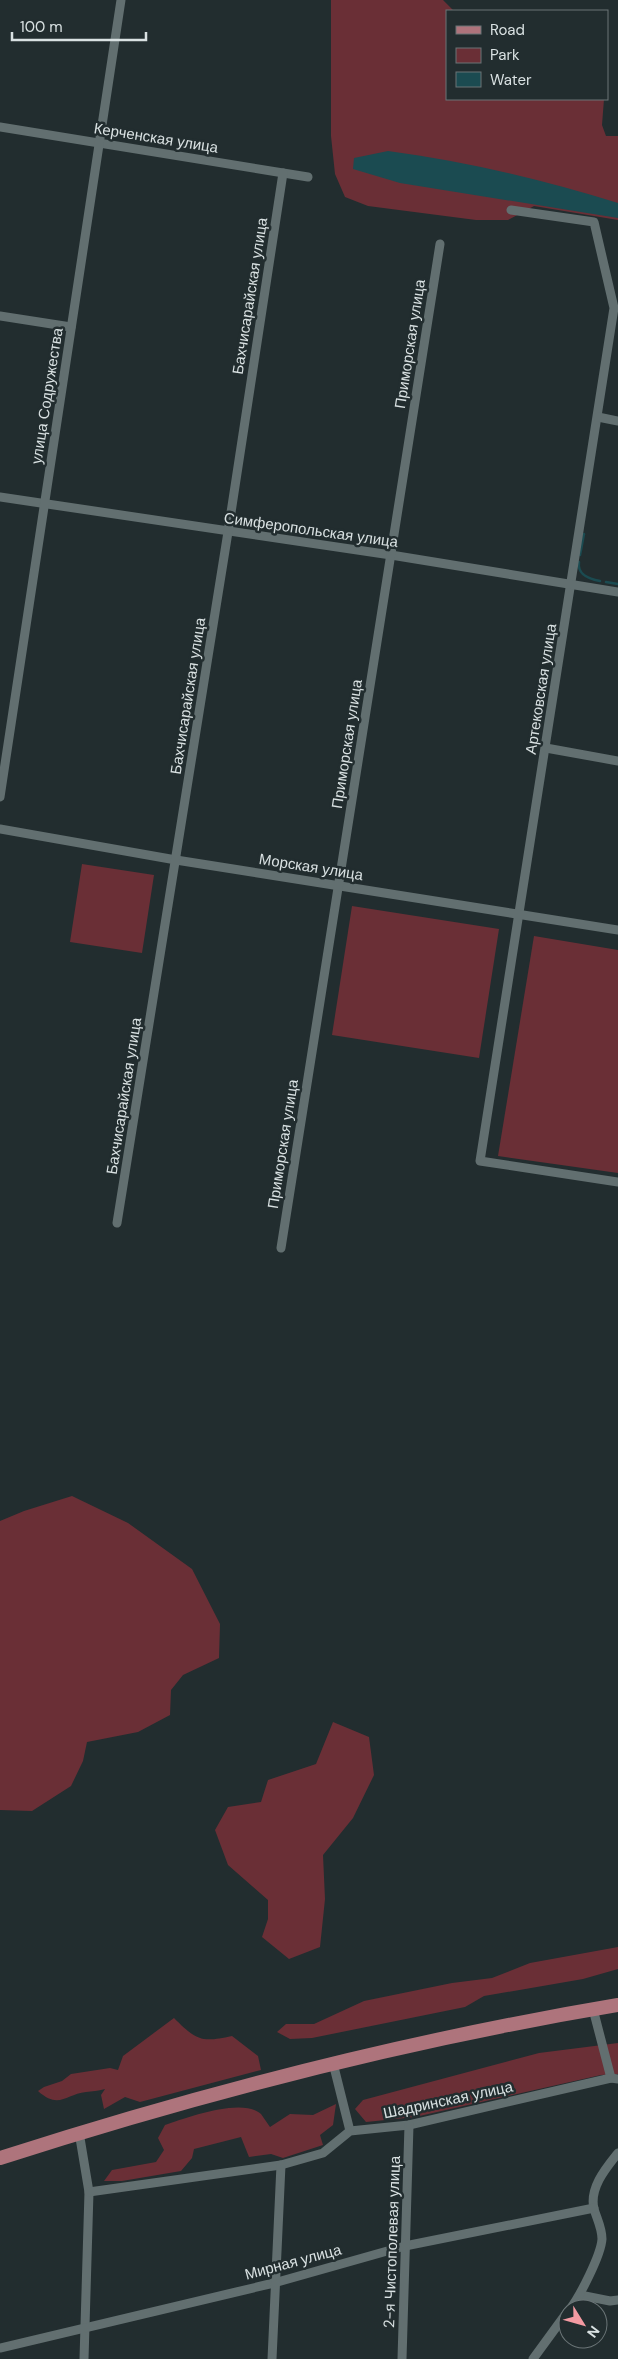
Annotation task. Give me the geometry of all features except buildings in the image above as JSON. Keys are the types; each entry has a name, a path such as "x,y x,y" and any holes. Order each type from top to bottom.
{"main road":[{"path":"0,2158 79,2132 333,2063 618,2004"}],"street":[{"name":"улица Содружества","path":"0,797 121,0"},
{"name":"Керченская улица","path":"0,127 308,177"},
{"name":"Бахчисарайская улица","path":"117,1223 228,532 283,173"},
{"name":"Артековская улица","path":"511,210 594,222 614,308 480,1162 618,1182"},
{"name":"Приморская улица","path":"280,1248 440,244"},
{"path":"0,316 71,328"},
{"path":"598,418 618,421"},
{"name":"Симферопольская улица","path":"0,497 391,555 618,592"},
{"path":"546,748 618,761"},
{"name":"Морская улица","path":"0,829 176,860 618,930"},
{"path":"593,2009 615,2078"},
{"path":"89,2192 281,2165 323,2153 350,2131 333,2063"},
{"name":"Шадринская улица","path":"350,2131 409,2125 615,2078"},
{"name":"2-я Чистополевая улица","path":"402,2359 409,2125"},
{"path":"79,2132 89,2192 84,2359"},
{"path":"577,2299 602,2242 594,2208 593,2198 595,2189 607,2167 618,2153"},
{"path":"272,2359 274,2283 281,2165"},
{"name":"Мирная улица","path":"0,2348 274,2283 405,2246 594,2208"},
{"path":"580,2295 610,2302 618,2300"},
{"path":"533,2359 558,2325"}],"green space":[{"path":"331,0 443,0 453,10 446,10 446,100 604,100 602,125 606,136 618,136 618,220 534,206 508,220 476,220 368,206 345,197 335,174 331,136"},
{"path":"82,864 154,875 142,953 70,942"},
{"path":"352,906 499,929 479,1058 332,1035"},
{"path":"534,936 618,950 618,1173 498,1156"},
{"path":"72,1496 128,1523 192,1569 220,1624 219,1658 183,1675 171,1690 170,1715 138,1732 87,1742 83,1761 71,1786 32,1811 0,1810 0,1521 24,1511"},
{"path":"333,1722 369,1737 374,1775 353,1818 323,1855 325,1899 320,1947 289,1959 262,1937 268,1919 268,1900 228,1865 215,1830 228,1807 261,1802 268,1780 316,1764"},
{"path":"618,1947 618,1969 583,1979 484,1996 465,2007 312,2038 290,2039 277,2032 286,2024 314,2024 364,2001 452,1983 492,1978 530,1963"},
{"path":"174,2018 188,2031 200,2038 213,2039 232,2036 258,2056 261,2070 140,2102 125,2097 104,2109 101,2095 105,2089 79,2093 57,2100 45,2097 38,2091 62,2081 71,2074 110,2068 118,2070 123,2056"},
{"path":"618,2043 618,2074 601,2075 415,2117 366,2122 355,2109 363,2100 539,2053"},
{"path":"336,2104 333,2125 320,2135 323,2145 283,2158 271,2154 249,2157 241,2137 194,2149 192,2158 181,2171 122,2181 104,2181 112,2170 156,2162 164,2150 158,2138 165,2125 174,2122 214,2110 241,2108 252,2109 261,2114 270,2127 290,2114 313,2115"}],"water":[{"path":"388,151 475,166 533,179 618,203 618,218 400,183 353,169 354,158"}],"waterway":[{"path":"580,555 584,534"},
{"path":"579,562 580,570 585,576 600,581"},
{"path":"606,582 618,584"}]}
